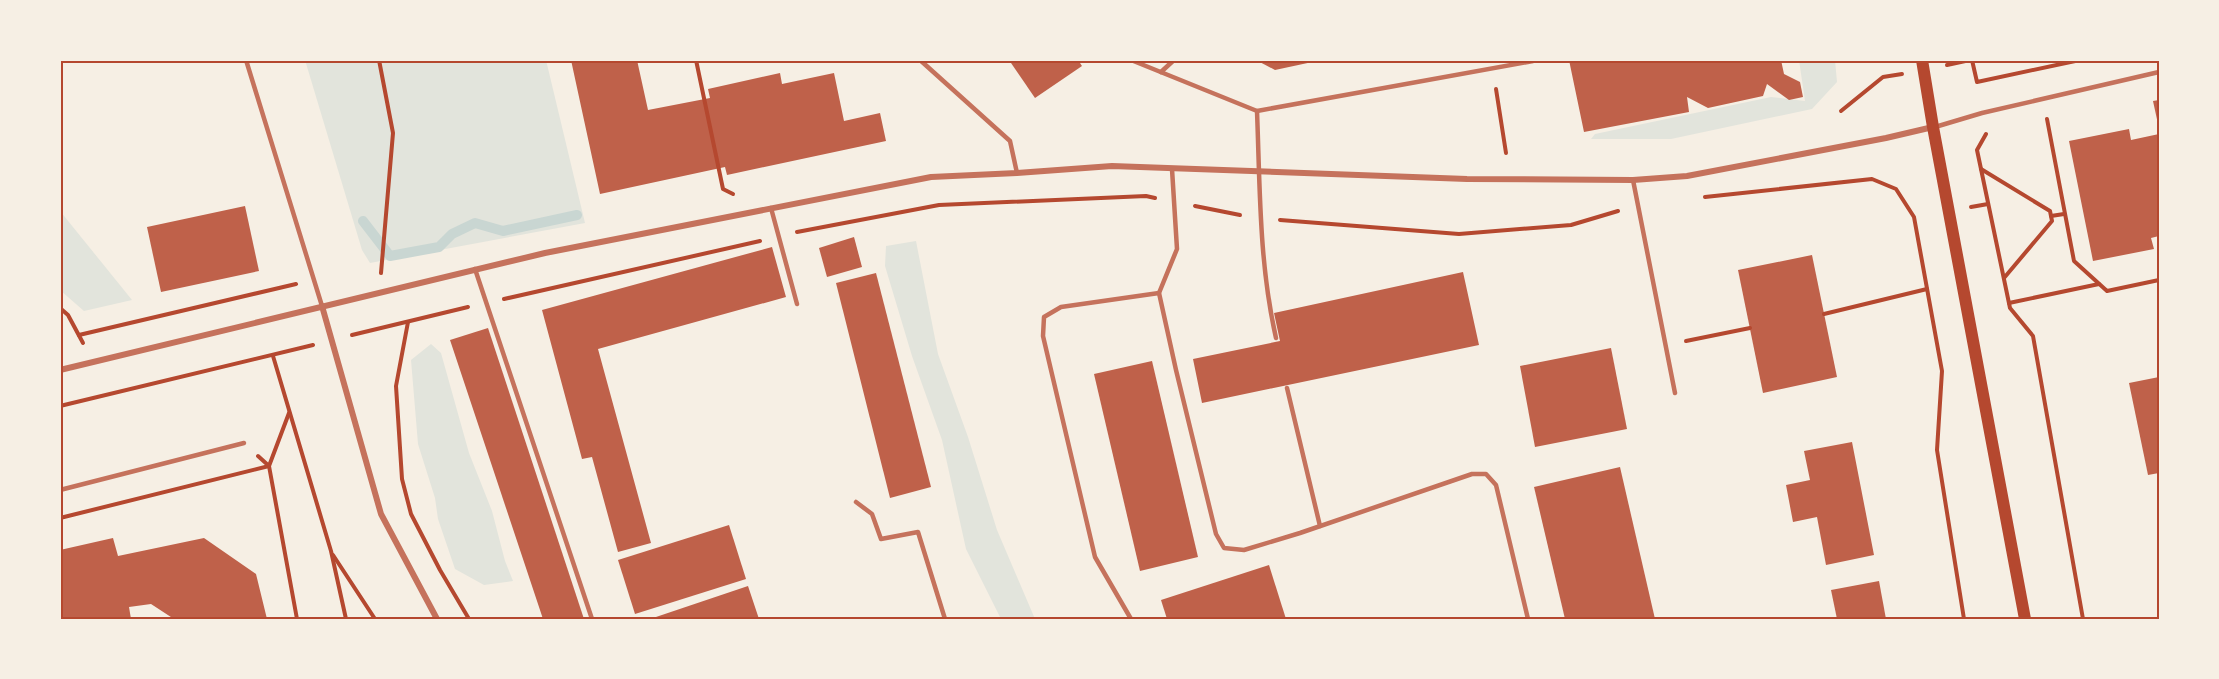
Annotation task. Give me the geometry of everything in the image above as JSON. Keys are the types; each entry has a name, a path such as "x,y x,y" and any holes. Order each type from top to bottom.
{"main road":[{"path":"1922,60 2025,619"}],"street":[{"path":"60,370 545,253 931,177 1112,166 1467,179 1633,180 1687,176 1933,127"},
{"path":"322,306 381,514 437,619"}],"lane":[{"path":"246,60 322,306"},
{"path":"920,60 1010,141 1017,173"},
{"path":"1131,60 1257,111 1533,61"},
{"path":"1161,72 1173,60"},
{"path":"1933,127 1982,113 2159,72"},
{"path":"1257,111 1260,219 1268,304 1276,338"},
{"path":"1172,169 1177,249 1159,293 1216,534 1224,548 1244,550 1472,474 1486,474 1496,485 1528,619"},
{"path":"1633,180 1675,393"},
{"path":"771,208 797,304"},
{"path":"475,269 592,619"},
{"path":"1131,619 1095,557 1043,336 1044,317 1061,307 1159,293"},
{"path":"1287,388 1320,526"},
{"path":"60,490 244,443"},
{"path":"856,501 872,514 881,539 918,532 945,619"}],"path":[{"path":"379,60 393,133 379,292"},
{"path":"696,60 723,189 742,199"},
{"path":"1972,60 1977,82 2080,60"},
{"path":"1492,68 1506,153"},
{"path":"1841,111 1883,77"},
{"path":"2046,112 2074,261 2108,291 2159,280"},
{"path":"1986,126 1987,131 1977,150 2010,308 2033,336 2083,619"},
{"path":"1981,169 2050,211 2052,221 2004,279"},
{"path":"1695,198 1872,179 1896,189 1914,218 1942,371 1937,450 1964,619"},
{"path":"60,406 486,303 778,237 939,205 1146,196 1260,219 1459,234 1571,225 1638,205"},
{"path":"2051,216 2064,214"},
{"path":"79,335 314,280"},
{"path":"2009,303 2100,284"},
{"path":"1824,314 1927,290"},
{"path":"60,308 68,315 94,362"},
{"path":"408,322 396,386 402,480 411,513 440,570 469,619"},
{"path":"1665,345 1750,328"},
{"path":"273,356 331,552 346,619"},
{"path":"290,412 269,466 297,619"},
{"path":"244,443 269,466"},
{"path":"60,518 269,466"},
{"path":"331,552 375,619"}],"shaded area":[{"path":"305,60 546,60 585,223 370,263 362,250"},
{"path":"1799,60 1835,60 1837,82 1812,109 1671,139 1591,139 1595,134 1771,97 1805,101"},
{"path":"60,211 132,300 84,311 60,290"},
{"path":"916,241 938,354 968,437 997,530 1035,619 1001,619 966,549 942,440 912,356 885,266 886,246"},
{"path":"431,344 441,353 469,453 492,511 505,561 513,581 484,585 455,569 438,519 435,498 418,444 411,360"}],"building":[{"path":"571,60 637,60 648,110 710,98 708,89 780,73 782,84 834,73 844,121 880,113 886,141 727,175 725,167 600,194"},
{"path":"1009,60 1078,60 1082,66 1035,98"},
{"path":"1256,60 1317,60 1317,61 1275,70"},
{"path":"1569,60 1781,60 1784,74 1800,82 1803,97 1789,100 1767,84 1763,96 1708,108 1687,97 1689,112 1584,132"},
{"path":"2159,100 2159,124 2158,124 2153,101"},
{"path":"2129,129 2131,140 2159,134 2159,236 2151,238 2154,249 2093,261 2069,141"},
{"path":"245,206 259,271 161,292 147,227"},
{"path":"854,237 862,267 827,277 819,248"},
{"path":"772,247 786,297 598,349 651,543 618,552 592,457 582,459 542,310"},
{"path":"1812,255 1837,377 1763,393 1738,270"},
{"path":"1463,272 1479,345 1202,403 1193,359 1280,341 1274,313"},
{"path":"876,273 931,487 890,498 836,283"},
{"path":"488,328 584,619 543,619 450,340"},
{"path":"1611,348 1627,429 1535,447 1520,366"},
{"path":"1152,361 1198,557 1140,571 1094,374"},
{"path":"2159,377 2159,473 2148,475 2129,383"},
{"path":"1852,442 1874,555 1826,565 1817,517 1793,522 1786,485 1810,480 1804,451"},
{"path":"1620,467 1655,619 1565,619 1534,487"},
{"path":"729,525 746,579 635,614 618,560"},
{"path":"113,538 118,556 204,538 256,574 267,619 174,619 151,604 129,607 131,619 60,619 60,550"},
{"path":"1269,565 1286,619 1167,619 1161,600"},
{"path":"1879,581 1886,619 1837,619 1831,590"},
{"path":"748,586 759,619 650,619"}],"waterway":[{"path":"363,221 390,256 439,247 452,234 475,223 503,231 577,215"}]}
